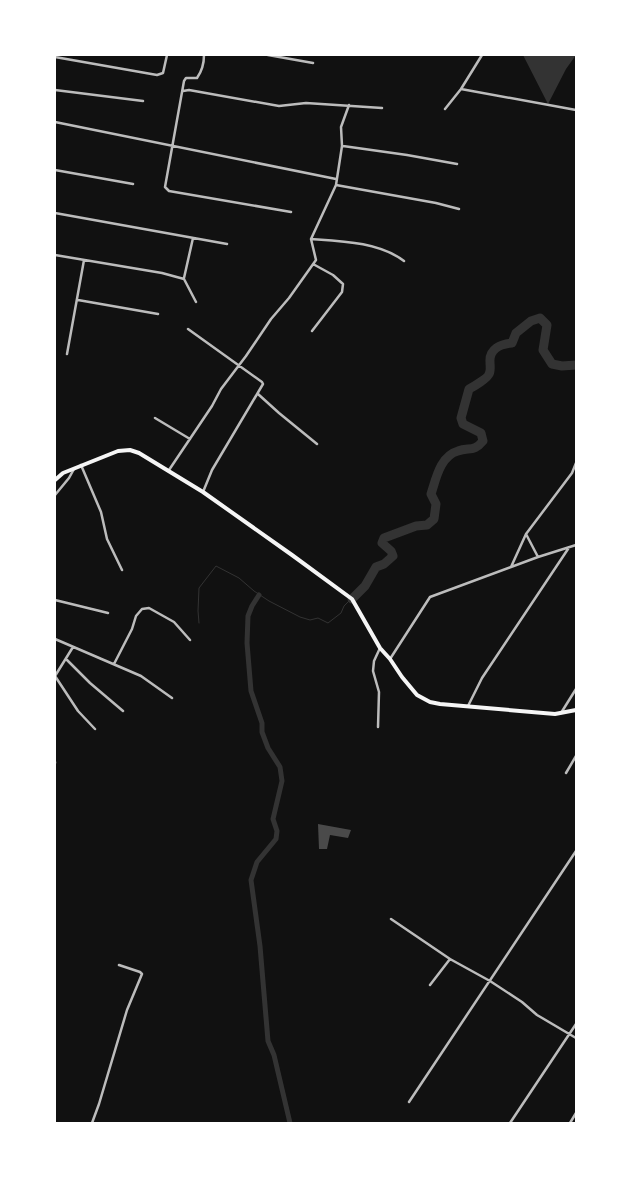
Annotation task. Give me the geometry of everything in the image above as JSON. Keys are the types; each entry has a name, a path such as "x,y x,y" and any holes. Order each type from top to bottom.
{"main road":[{"path":"55,480 63,473 75,467 118,451 130,450 139,453 203,492 352,599 380,648 418,695 430,702 531,713 561,714 576,710"}],"street":[{"path":"55,57 157,75 163,72 167,55"},
{"path":"204,55 203,66 197,78 186,78 184,81 165,187 167,190 291,212"},
{"path":"268,55 313,63"},
{"path":"445,109 461,89 482,55"},
{"path":"461,89 576,110"},
{"path":"55,90 143,101"},
{"path":"183,90 279,106 306,102 382,108"},
{"path":"169,470 212,406 221,389 316,260 311,238 336,185 342,146 341,127 348,105"},
{"path":"55,122 336,179"},
{"path":"342,146 457,164"},
{"path":"55,170 133,184"},
{"path":"336,185 459,209"},
{"path":"55,213 226,244"},
{"path":"193,238 184,279 196,302"},
{"path":"311,238 353,243 375,248 393,253 404,261"},
{"path":"55,255 162,273 184,279"},
{"path":"67,354 84,260"},
{"path":"312,331 342,292 343,284 333,275 313,264"},
{"path":"77,300 158,314"},
{"path":"188,329 262,382 263,387 238,424 212,470 203,492"},
{"path":"258,394 278,413 317,444"},
{"path":"155,418 190,439"},
{"path":"511,567 526,534 572,473 576,463"},
{"path":"81,465 101,512 107,540 122,570"},
{"path":"55,495 70,478 75,467"},
{"path":"526,534 538,557"},
{"path":"390,659 430,597 576,545"},
{"path":"468,706 482,678 569,547"},
{"path":"55,600 108,613"},
{"path":"114,664 132,630 136,616 142,608 149,608 174,622 190,640"},
{"path":"55,639 141,676 172,698"},
{"path":"73,646 55,676 78,711 95,729"},
{"path":"378,727 379,692 374,671 374,661 380,648"},
{"path":"66,659 123,711"},
{"path":"561,714 576,689"},
{"path":"566,773 576,756"},
{"path":"409,1102 576,851"},
{"path":"391,919 450,959 490,981 542,1018 576,1038"},
{"path":"430,985 450,959"},
{"path":"92,1123 127,1010 142,974 119,965"},
{"path":"510,1123 576,1024"},
{"path":"570,1123 576,1113"}],"shaded area":[{"path":"523,55 576,55 566,69 548,104"}],"building":[{"path":"318,824 351,830 348,838 330,835 327,849 319,849"}],"waterway":[{"path":"352,599 365,586 376,567 384,564 393,556 391,551 382,543 384,538 416,526 427,525 434,519 436,504 431,494 437,475 447,458 458,451 474,448 483,441 481,433 463,424 461,418 469,389 490,373 490,357 496,348 512,343 516,333 531,321 540,318 547,325 543,350 552,364 562,366 576,365"},
{"path":"199,623 199,588 216,566 239,578 269,601 310,620 318,618 328,623 341,613 344,606 351,599"},
{"path":"259,595 248,616 247,643 251,691 262,723 262,732 268,748 280,767 282,781 273,819 277,831 276,839 257,862 251,880 260,946 268,1041 274,1055 290,1123"}]}
